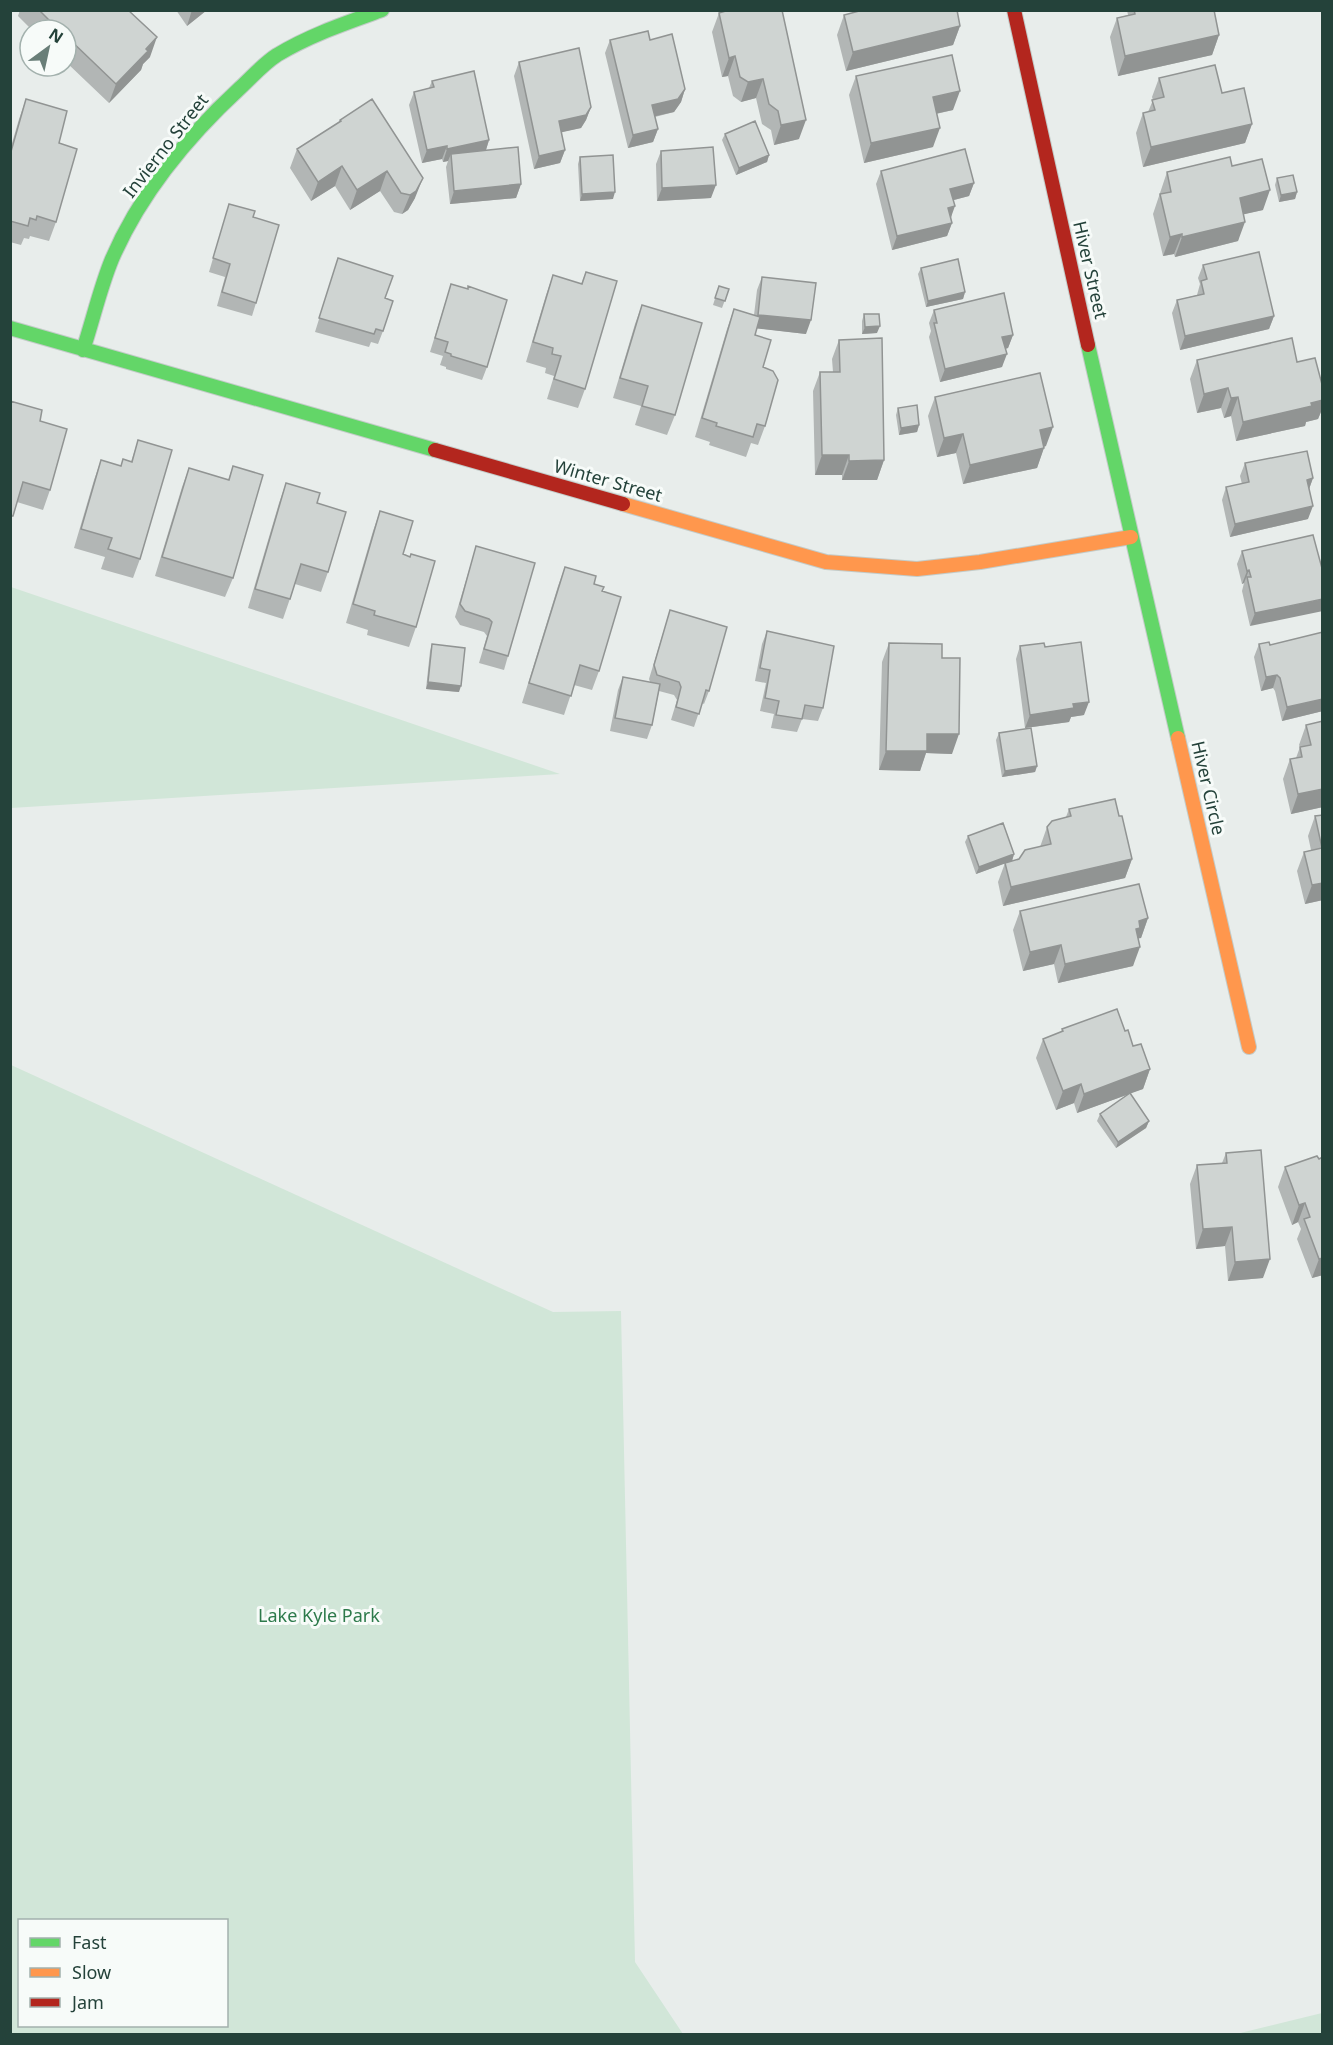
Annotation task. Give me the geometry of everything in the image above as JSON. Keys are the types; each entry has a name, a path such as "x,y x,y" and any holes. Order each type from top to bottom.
{"street":[{"name":"Invierno Street","path":"83,350 112,259 132,220 189,140 225,100 276,55 343,24 381,10"},
{"name":"Hiver Street","path":"1014,10 1131,537"},
{"name":"Winter Street","path":"10,328 826,562 917,569 980,562 1131,537"},
{"name":"Hiver Circle","path":"1131,537 1249,1047"}],"green space":[{"path":"11,587 560,774 11,808"},
{"name":"Lake Kyle Park","path":"11,1065 553,1312 621,1311 635,1962 683,2034 11,2034"},
{"path":"1322,2013 1322,2034 1236,2034"}],"building":[{"path":"39,10 128,10 157,37 146,49 148,51 116,84 78,48 78,18 47,18"},
{"path":"729,10 782,10 806,120 781,125 778,111 769,104 763,79 748,82 740,77 735,56 729,58 719,13"},
{"path":"863,10 957,10 960,26 853,52 844,15"},
{"path":"1134,10 1214,10 1219,35 1125,56 1117,18 1135,14"},
{"path":"648,31 650,40 672,34 685,89 678,99 652,105 658,129 633,135 610,40"},
{"path":"579,48 591,107 586,115 559,121 565,150 539,156 519,62"},
{"path":"952,55 960,91 933,97 940,128 871,143 856,76"},
{"path":"1215,65 1222,93 1244,88 1252,124 1151,147 1143,113 1155,110 1152,100 1164,97 1159,78"},
{"path":"474,71 489,140 447,149 447,146 427,150 414,92 434,87 432,81"},
{"path":"26,99 67,111 59,143 77,149 56,222 37,216 36,220 30,218 28,226 10,221 10,155"},
{"path":"372,99 423,178 416,191 410,195 401,193 387,171 357,190 342,166 318,182 297,149"},
{"path":"755,121 769,155 739,168 725,134"},
{"path":"518,147 521,184 454,191 451,154"},
{"path":"713,147 716,185 662,188 661,151"},
{"path":"965,149 974,183 950,189 955,206 948,208 952,223 897,236 881,171"},
{"path":"613,155 615,192 582,194 580,157"},
{"path":"1230,157 1232,166 1262,159 1270,190 1240,198 1245,222 1182,237 1182,234 1170,237 1160,194 1171,192 1167,172"},
{"path":"1293,175 1297,192 1281,195 1277,178"},
{"path":"229,204 255,211 253,217 279,225 256,303 222,292 230,264 213,258"},
{"path":"1259,252 1274,316 1185,336 1177,300 1204,294 1201,281 1207,279 1203,265"},
{"path":"338,258 393,276 385,298 393,301 383,331 376,329 374,334 319,318"},
{"path":"958,259 965,292 928,301 921,268"},
{"path":"586,272 617,281 585,389 554,379 561,356 552,354 553,348 533,342 553,275 582,284"},
{"path":"762,277 816,283 811,320 758,315"},
{"path":"451,284 468,289 468,286 507,300 487,367 451,356 445,352 448,342 435,338"},
{"path":"719,286 729,289 725,301 715,298"},
{"path":"1004,293 1013,335 1002,337 1007,354 945,369 934,323 937,323 934,310"},
{"path":"642,305 702,323 675,415 642,406 648,386 620,378"},
{"path":"734,309 760,317 755,335 771,340 763,367 773,371 778,380 765,426 757,424 753,437 716,426 717,423 702,418"},
{"path":"864,314 879,314 880,326 865,327"},
{"path":"882,338 884,460 849,461 849,455 822,455 820,372 840,372 839,340"},
{"path":"1292,338 1297,362 1315,358 1323,388 1323,400 1311,403 1312,406 1243,422 1238,397 1231,398 1228,388 1204,394 1197,360"},
{"path":"1040,373 1053,427 1040,430 1044,448 970,465 963,434 944,438 935,397"},
{"path":"10,401 42,410 40,421 67,429 50,490 23,482 13,516 10,516"},
{"path":"917,405 919,425 901,428 898,408"},
{"path":"138,440 172,450 140,559 108,549 112,538 81,529 101,460 121,466 123,459 132,462"},
{"path":"1307,451 1313,478 1307,480 1313,506 1235,524 1226,487 1249,482 1245,463"},
{"path":"233,466 263,475 233,578 162,557 189,468 229,480"},
{"path":"286,483 320,493 317,503 346,512 328,572 301,564 290,599 255,589"},
{"path":"380,511 413,521 403,554 435,561 416,627 374,615 375,611 353,604"},
{"path":"1313,535 1323,572 1323,599 1255,613 1247,577 1251,577 1249,570 1247,571 1242,551"},
{"path":"476,546 535,563 508,656 484,649 492,622 465,611 460,604"},
{"path":"565,567 596,576 594,584 604,587 602,591 621,597 599,671 580,665 571,696 529,683"},
{"path":"670,610 727,627 709,691 706,690 699,714 676,707 681,687 679,682 657,675 654,665"},
{"path":"767,631 834,646 823,708 805,705 802,719 776,715 779,701 765,698 770,670 760,668"},
{"path":"1323,632 1323,699 1287,707 1280,678 1277,675 1266,677 1259,644 1269,642 1270,645"},
{"path":"1081,642 1089,702 1073,704 1074,708 1030,715 1020,646 1044,643 1045,647"},
{"path":"889,643 942,644 942,658 960,658 959,734 927,734 927,751 886,751"},
{"path":"432,644 465,648 461,686 428,682"},
{"path":"623,677 660,684 652,725 615,718"},
{"path":"1323,721 1323,789 1298,794 1290,759 1302,757 1300,747 1311,745 1306,725"},
{"path":"1031,728 1037,766 1005,771 999,733"},
{"path":"1115,799 1119,816 1122,816 1132,859 1011,887 1005,863 1019,859 1025,850 1051,844 1047,827 1052,821 1071,816 1069,809"},
{"path":"1323,815 1323,883 1312,885 1304,852 1322,848 1315,816"},
{"path":"1003,823 1014,854 979,867 968,836"},
{"path":"1139,884 1148,918 1139,921 1140,928 1136,929 1140,947 1065,964 1061,945 1030,952 1020,911"},
{"path":"1117,1009 1133,1046 1141,1044 1150,1069 1084,1094 1081,1084 1063,1091 1043,1039 1063,1031 1062,1029"},
{"path":"1130,1093 1149,1121 1118,1142 1100,1114"},
{"path":"1261,1150 1270,1259 1235,1262 1232,1227 1203,1229 1197,1165 1227,1163 1226,1153"},
{"path":"1317,1156 1319,1159 1323,1157 1323,1258 1319,1259 1304,1219 1310,1217 1305,1203 1299,1205 1285,1167"}],"traffic: fast":[{"path":"83,350 100,293 123,235 151,189 184,146 221,106 262,66 277,55 315,35 382,10"},
{"path":"10,328 435,450"},
{"path":"1088,345 1178,738"}],"traffic: slow":[{"path":"623,504 826,562 917,569 980,562 1131,537"},
{"path":"1178,738 1249,1047"}],"traffic: jam":[{"path":"1014,10 1088,345"},
{"path":"435,450 623,504"}]}
